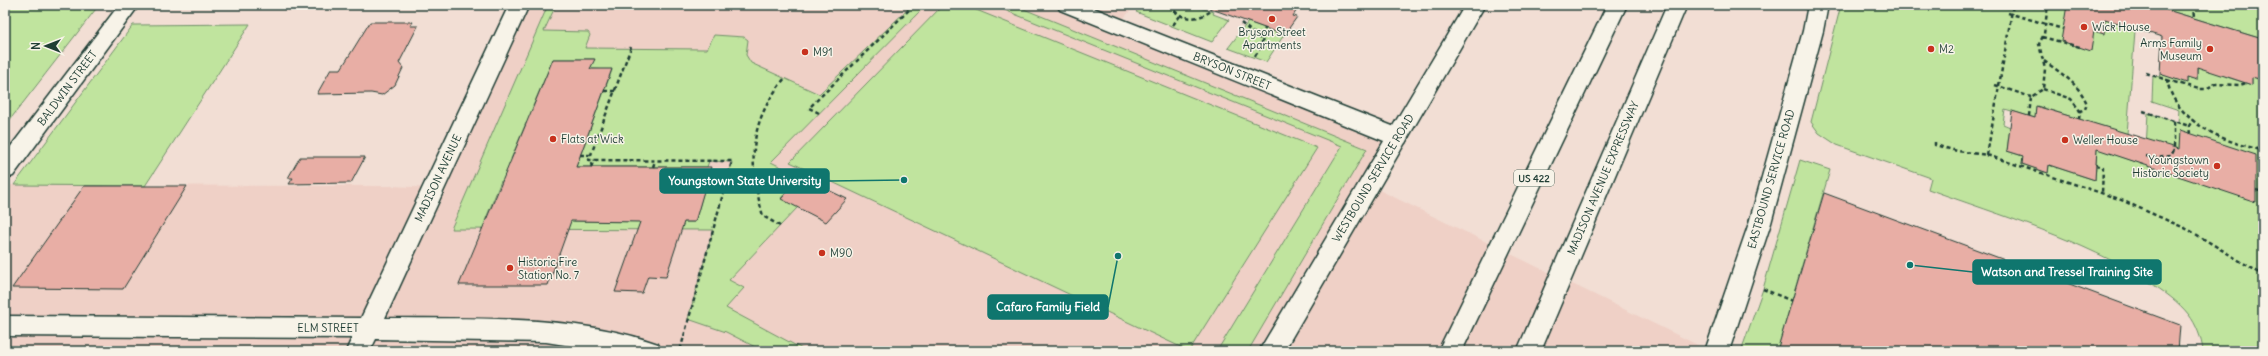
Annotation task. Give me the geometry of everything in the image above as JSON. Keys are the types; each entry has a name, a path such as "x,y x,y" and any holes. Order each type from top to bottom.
{"main road":[{"name":"BALDWIN STREET","path":"5,170 129,5"},
{"name":"MADISON AVENUE","path":"358,351 518,5"},
{"name":"BRYSON STREET","path":"1067,5 1397,137"},
{"name":"WESTBOUND SERVICE ROAD","path":"1271,351 1475,5"},
{"name":"US 422","path":"1450,351 1617,5"},
{"name":"MADISON AVENUE EXPRESSWAY","path":"1529,351 1677,5"},
{"name":"EASTBOUND SERVICE ROAD","path":"1717,351 1760,223 1814,31 1818,5"},
{"name":"ELM STREET","path":"5,326 369,328 546,332 605,340 649,351"}],"path":[{"path":"819,113 809,108 914,5"},
{"path":"1170,5 1175,13 1186,18 1201,17 1211,11"},
{"path":"1987,155 2013,5"},
{"path":"2043,89 2044,61 2039,44 2045,24 2048,5"},
{"path":"2193,5 2194,18"},
{"path":"2008,13 2063,29"},
{"path":"1241,23 1263,41"},
{"path":"1254,58 1263,41 1265,28"},
{"path":"2042,37 2080,47"},
{"path":"632,47 589,160 732,161 680,351"},
{"path":"2044,61 2081,91 2088,104 2085,109 2080,111"},
{"path":"2146,73 2189,87 2206,89 2216,84 2240,85 2246,83"},
{"path":"780,226 763,216 757,197 752,158 756,123 770,93 785,78"},
{"path":"2167,80 2169,92 2176,102 2193,119 2226,139 2263,150"},
{"path":"1995,85 2031,97"},
{"path":"2031,97 2043,89"},
{"path":"2043,89 2071,99 2080,111 2079,119"},
{"path":"604,91 615,91"},
{"path":"2029,116 2031,97"},
{"path":"2144,111 2189,126"},
{"path":"2190,134 2189,126 2193,119"},
{"path":"2146,156 2156,158 2171,156 2174,150 2174,121"},
{"path":"1935,142 1935,145 1957,151 1987,155 2159,215 2189,230 2263,275"},
{"path":"580,156 591,156"},
{"path":"591,167 594,160"},
{"path":"653,167 655,161"},
{"path":"2096,165 2103,167 2102,194"},
{"path":"2256,190 2263,192"},
{"path":"1763,289 1792,301"}],"shaded area":[{"path":"519,5 1135,5 1118,25 1397,137 1369,185 1710,351 5,351 5,185 391,186 434,188"}],"green space":[{"path":"5,5 99,5 5,126"},
{"path":"548,5 556,5 544,31 588,32 590,35 585,48 707,49 714,35 744,37 748,40 746,55 751,63 819,94 912,5 926,5 771,162 801,177 781,198 798,207 729,280 744,288 726,308 806,351 763,351 726,332 688,319 713,230 451,229","holes":["553,59 594,59 590,69 612,70 576,167 707,167 709,161 732,162 726,179 707,179 695,222 574,221 574,219 550,221 485,221 501,181 504,181 513,159 511,159 526,123 529,123 535,106 533,106"]},
{"path":"943,5 964,5 1317,148 1189,351 790,162"},
{"path":"992,5 1014,5 1367,149 1248,351 1217,351 1342,146"},
{"path":"1142,5 1189,5 1214,12 1213,14 1229,20 1212,42 1136,12"},
{"path":"1841,5 2137,5 2127,134 2037,106 2035,118 2005,109 2003,124 2010,127 2007,151 2023,156 2022,164 2048,173 2049,165 2095,180 2097,148 2145,165 2148,113 2178,122 2179,110 2152,101 2153,75 2159,77 2160,74 2187,82 2187,77 2197,79 2198,60 2227,77 2252,85 2252,78 2259,80 2259,38 2164,9 2164,5 2263,5 2263,351 2203,351 2196,327 2185,310 2165,293 2123,267 2097,253 2069,241 2013,219 1928,189 1931,178 1837,145 1819,133 1811,122"},
{"path":"1248,22 1284,35 1266,62 1228,48"},
{"path":"250,24 145,186 14,185 133,25"},
{"path":"1800,160 1830,170 1777,351 1741,351 1763,289"}],"building":[{"name":"Bryson Street Apartments","path":"1210,5 1300,5 1293,16 1297,17 1284,35 1209,8"},
{"name":"Arms Family Museum","path":"2067,5 2151,5 2259,38 2259,80 2252,78 2252,85 2197,67 2197,80 2187,77 2187,83 2160,74 2162,37 2105,19 2104,34 2094,31 2091,51 2061,41"},
{"path":"370,22 413,22 410,26 418,26 399,63 403,68 395,85 382,95 371,93 317,94 331,69 341,69"},
{"name":"Flats at Wick","path":"553,59 595,59 590,69 612,69 576,167 711,167 695,222 684,222 666,277 648,276 642,293 615,292 640,222 571,221 548,285 459,285"},
{"path":"2036,106 2179,149 2180,130 2256,155 2256,202 2097,149 2095,180 2049,165 2048,173 2022,164 2023,156 2007,151 2012,111 2035,118"},
{"path":"300,157 365,157 351,183 289,184 293,178 288,178"},
{"path":"801,177 847,199 826,222 781,199"},
{"path":"84,186 187,186 123,289 12,288"},
{"path":"1824,193 2180,325 2178,351 1777,351"}],"place":[{"name":"Bryson Street Apartments","path":"1272,19"},
{"name":"Wick House","path":"2084,27"},
{"name":"M2","path":"1931,49"},
{"name":"Arms Family Museum","path":"2210,49"},
{"name":"M91","path":"805,52"},
{"name":"Flats at Wick","path":"553,139"},
{"name":"Weller House","path":"2065,140"},
{"name":"Youngstown Historic Society","path":"2217,166"},
{"name":"Youngstown State University","path":"904,180"},
{"name":"M90","path":"822,253"},
{"name":"Cafaro Family Field","path":"1118,256"},
{"name":"Watson and Tressel Training Site","path":"1910,265"},
{"name":"Historic Fire Station No. 7","path":"510,268"}]}
